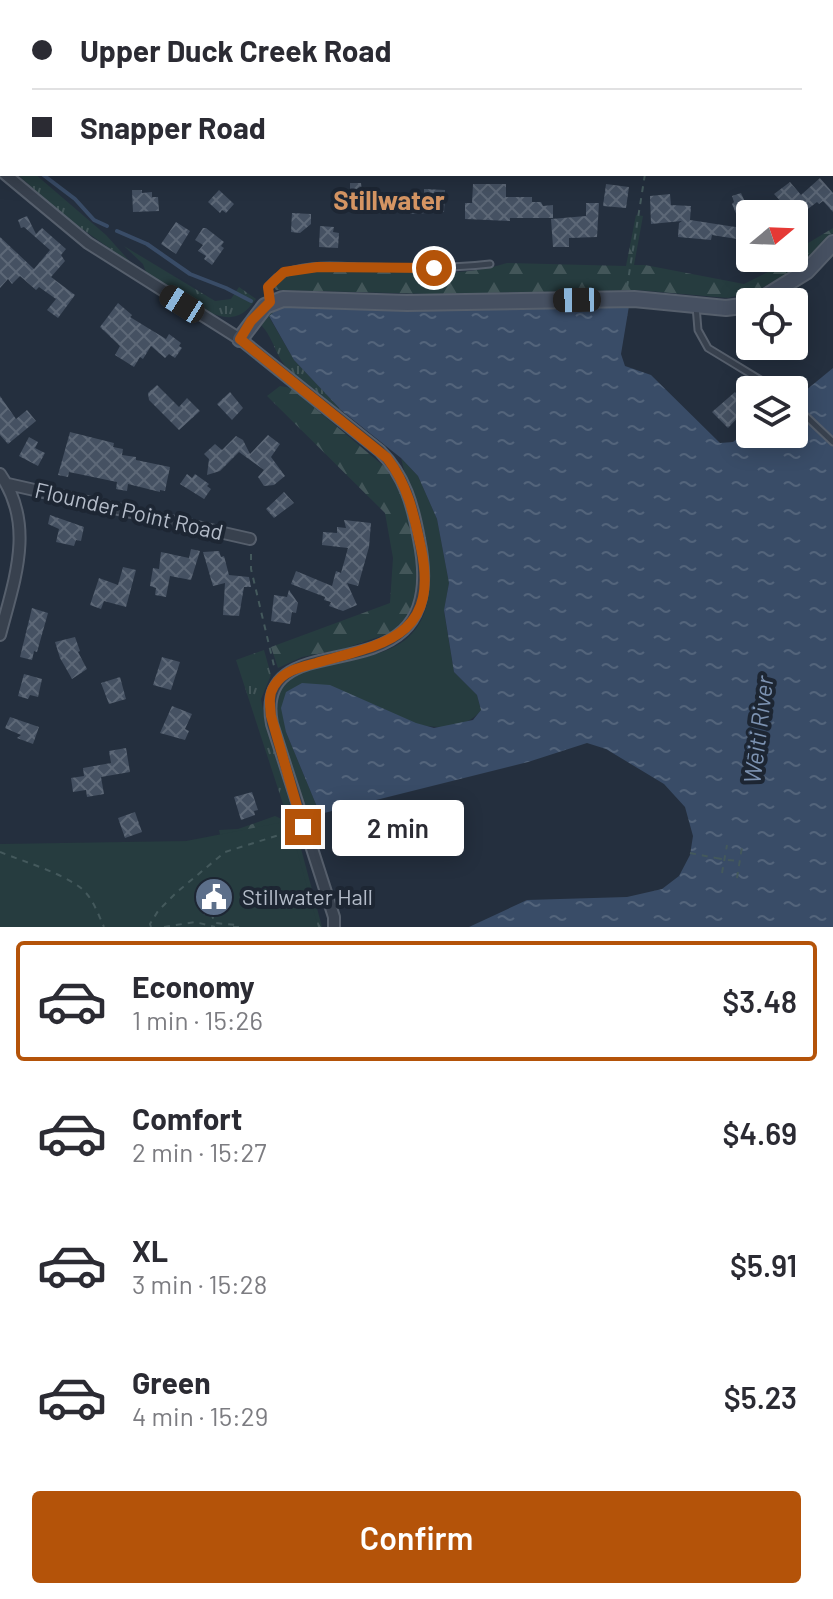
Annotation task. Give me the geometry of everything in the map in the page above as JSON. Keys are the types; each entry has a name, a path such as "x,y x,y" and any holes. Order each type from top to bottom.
{"street":[{"path":"7,176 88,243 240,339 387,458 401,479 413,506 424,562 425,586 421,604 411,622 397,636 378,646 301,667 283,676 274,686 270,699 271,716 303,827 334,922 344,927"},
{"path":"780,288 807,271 833,243"},
{"path":"240,339 251,321 270,302 291,299 407,303 634,299 736,307"},
{"path":"0,474 8,484 20,519 21,542 0,635"},
{"name":"Flounder Point Road","path":"8,484 250,539"}],"lane":[{"path":"270,302 268,287 284,272 297,269 346,265 451,268 490,264"},
{"path":"696,305 698,330 708,348 754,376"},
{"path":"808,418 833,442"}],"path":[{"path":"626,293 645,176"},
{"path":"251,554 251,569 273,668 277,673"},
{"path":"151,927 158,911 225,852 303,827"},
{"path":"722,873 727,860 727,845"},
{"path":"737,878 742,847"},
{"path":"0,852 41,867 80,888 86,893 104,926"},
{"path":"690,853 740,862"},
{"path":"211,913 215,923 236,926"},
{"path":"164,927 195,922 215,927"}],"green space":[{"path":"19,176 37,176 106,235 133,265 64,216"},
{"path":"636,215 643,216 634,265 744,284 768,272 790,272 762,288 736,288 736,296 728,298 637,290 431,294 276,290 274,287 282,275 337,269 447,273 507,263 626,266"},
{"path":"833,228 833,233 808,257 808,243"},
{"path":"124,246 215,301 231,299 239,287 256,299 239,315 222,317 212,313 147,275 143,264"},
{"path":"283,305 269,317 294,360 342,411 292,374 262,326 268,312"},
{"path":"280,386 291,388 386,468 405,502 420,556 421,590 406,617 393,632 343,649 302,657 278,668 271,647 390,603 393,558 385,513 267,396"},
{"path":"401,458 418,476 437,519 449,583 444,611 454,672 477,695 481,710 460,725 433,727 416,724 286,732 320,814 305,813 273,708 277,689 303,671 382,652 408,638 423,617 429,593 428,565"},
{"path":"264,650 271,675 261,699 267,730 290,804 284,807 236,660"},
{"path":"275,816 292,824 322,927 287,927 223,846 219,830 238,829"},
{"path":"289,821 318,927 0,927 0,844 186,841"}],"water":[{"name":"Wēiti River","path":"283,305 629,306 621,354 625,366 651,375 720,443 736,440 736,448 808,448 808,389 833,368 833,927 469,927 527,900 627,897 662,889 679,876 690,855 693,836 685,807 664,784 606,749 587,743 528,762 320,814 286,732 281,708 286,692 302,683 330,685 434,728 473,720 481,710 477,695 454,672 444,610 449,583 437,519 418,476 401,458 342,411 294,360 269,316"}],"building":[{"path":"820,178 833,193 833,212 823,201 808,209 808,200 780,200 774,194 790,182 801,195"},
{"path":"350,183 361,183 364,211 350,209"},
{"path":"473,184 506,184 506,197 532,197 532,202 541,202 543,206 553,205 553,218 510,218 510,221 465,219 465,203 472,203"},
{"path":"606,184 629,187 626,208 603,206"},
{"path":"424,189 445,190 444,212 410,214 407,200 424,193"},
{"path":"132,190 152,192 152,197 158,197 159,211 133,212"},
{"path":"219,190 234,204 226,213 222,210 220,213 208,202"},
{"path":"741,193 744,200 736,200 736,214 732,204 732,196"},
{"path":"670,194 671,205 691,206 690,220 736,227 736,239 712,235 711,240 678,237 679,223 682,221 651,224 650,196"},
{"path":"586,203 599,203 597,237 569,238 569,247 553,247 551,219 586,216"},
{"path":"292,213 311,214 311,224 300,233 291,232"},
{"path":"27,216 36,234 42,228 66,249 61,255 65,261 51,277 75,295 58,318 47,310 56,299 39,287 36,290 20,276 12,284 8,279 0,288 0,237 34,269 50,250 24,227 21,228 18,220"},
{"path":"176,222 190,231 176,254 161,244"},
{"path":"320,226 334,227 333,232 339,233 338,248 319,247"},
{"path":"203,228 224,242 221,246 224,248 212,265 198,251 203,245 195,240"},
{"path":"118,303 132,315 130,317 166,339 169,334 181,343 179,346 182,348 175,358 169,354 165,358 151,346 134,367 115,355 120,346 100,327"},
{"path":"157,385 179,407 187,398 200,411 179,430 149,400 148,393"},
{"path":"230,392 243,408 232,420 217,404"},
{"path":"735,392 736,420 728,428 712,412"},
{"path":"0,396 16,419 27,410 36,421 8,444 0,435"},
{"path":"70,432 114,443 113,447 123,449 122,455 136,457 136,460 170,467 165,491 128,484 127,491 116,489 117,482 69,472 68,477 58,475"},
{"path":"268,435 280,444 271,457 285,476 274,485 264,486 258,477 264,470 239,452 220,471 207,475 209,459 204,454 215,444 222,450 236,436 243,440 250,454"},
{"path":"29,437 38,442 35,448 45,453 38,466 19,456"},
{"path":"187,474 192,478 195,474 209,484 207,486 211,489 204,499 180,484"},
{"path":"284,492 294,503 274,518 266,509"},
{"path":"50,515 84,527 81,541 76,540 74,546 56,542 59,529 48,524"},
{"path":"344,520 371,523 369,547 358,586 347,583 357,605 343,611 329,606 331,602 324,600 325,597 291,584 296,571 332,586 336,571 341,573 348,548 322,545 323,532 337,533 337,527 346,528"},
{"path":"191,549 200,551 191,580 170,576 166,597 155,595 156,588 150,586 153,568 159,569 161,552 189,558"},
{"path":"219,551 221,557 224,556 229,575 249,577 251,587 244,587 239,616 223,615 225,583 213,586 203,552"},
{"path":"123,567 136,570 126,607 104,601 101,609 90,605 99,578 118,585"},
{"path":"289,590 298,603 296,613 292,612 290,624 271,621 274,595 287,597"},
{"path":"32,608 48,613 32,660 20,657"},
{"path":"75,637 78,652 87,669 72,679 55,642"},
{"path":"162,657 180,662 171,690 153,685"},
{"path":"24,674 42,679 38,697 30,695 28,699 18,696"},
{"path":"120,677 126,699 109,704 101,683"},
{"path":"172,706 192,714 185,729 189,731 185,740 160,733"},
{"path":"10,717 39,727 33,744 17,738 21,735 5,728"},
{"path":"126,748 130,772 101,777 104,794 87,797 86,790 73,792 71,778 84,776 83,768 111,763 109,751"},
{"path":"252,792 258,810 254,811 255,815 241,820 234,797"},
{"path":"135,812 142,832 125,838 118,818"},
{"name":"Stillwater Hall","path":"223,880 232,905 204,915 195,890"}],"waterway":[{"path":"45,176 75,199 94,220 107,226"},
{"path":"117,231 147,244 190,274 251,301"}],"place":[{"name":"Stillwater Hall","path":"214,897"}],"district":[{"name":"Stillwater","path":"389,201"}],"route":[{"path":"303,827 272,724 270,699 274,686 290,671 378,646 405,630 417,613 424,595 424,562 413,506 387,458 240,339 251,321 270,302 268,287 284,272 346,265 434,268"}]}
